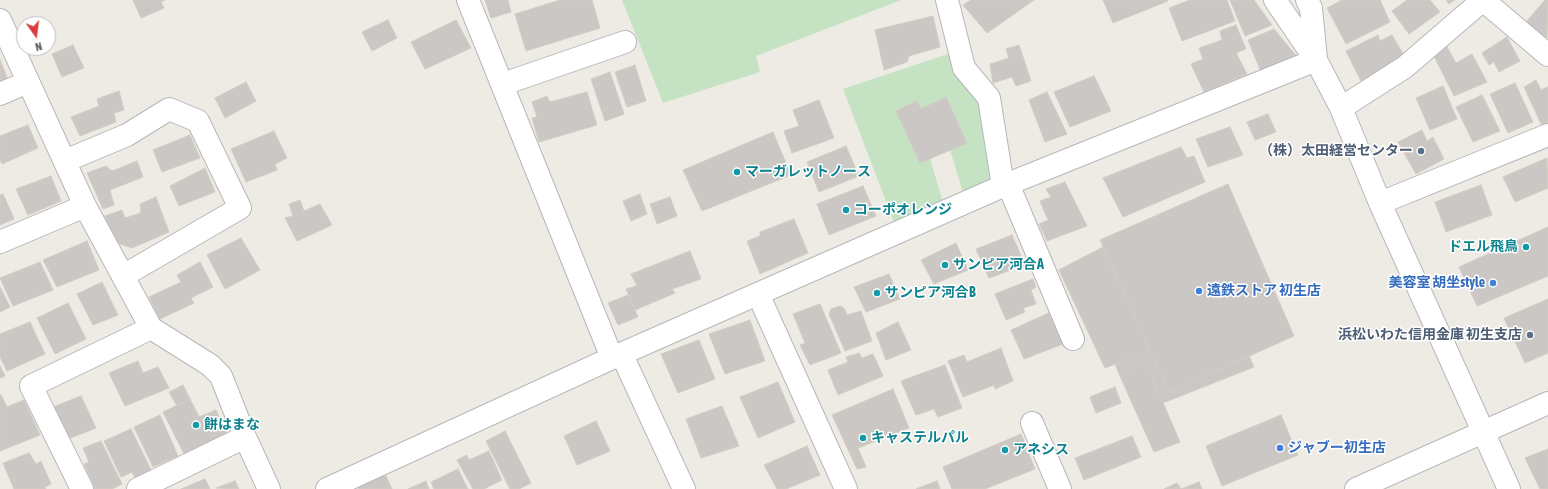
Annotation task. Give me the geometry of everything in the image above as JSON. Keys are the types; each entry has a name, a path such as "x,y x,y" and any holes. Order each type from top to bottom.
{"street":[{"path":"468,0 617,357 684,489"},
{"path":"947,0 964,68 989,98 1005,185 1073,339"},
{"path":"1274,0 1316,60 1341,108 1380,203 1509,489"},
{"path":"1307,0 1311,8 1316,60"},
{"path":"1341,108 1405,67 1483,0 1548,55"},
{"path":"0,20 85,206 151,328 210,365 221,376 245,437 269,489"},
{"path":"504,84 625,42"},
{"path":"327,489 617,357 1005,185 1316,60"},
{"path":"0,94 28,82"},
{"path":"65,161 127,135 169,109 198,121 240,208 123,276"},
{"path":"1380,203 1548,135"},
{"path":"0,242 85,206"},
{"path":"758,294 846,489"},
{"path":"82,489 31,386 151,328"},
{"path":"1356,489 1548,403"},
{"path":"1032,423 1060,489"},
{"path":"138,489 245,437"}],"green space":[{"path":"622,0 901,0 756,56 760,72 663,103"},
{"path":"951,53 981,100 994,182 964,196 950,150 930,159 944,205 895,225 843,89"}],"building":[{"path":"133,0 165,0 161,2 164,8 141,18"},
{"path":"485,0 508,0 511,12 491,18"},
{"path":"560,0 592,0 600,28 526,51 515,14"},
{"path":"971,0 1034,0 987,33 963,5"},
{"path":"1103,0 1167,0 1168,1 1113,23"},
{"path":"1190,0 1227,0 1235,21 1182,41 1169,8"},
{"path":"1230,0 1254,0 1272,25 1245,36"},
{"path":"1342,0 1380,0 1390,22 1346,44 1327,8"},
{"path":"1407,0 1430,0 1440,12 1409,34 1392,11"},
{"path":"1446,0 1455,0 1449,4"},
{"path":"1545,0 1548,0 1547,38 1526,22"},
{"path":"933,16 940,47 909,56 907,62 884,70 875,30"},
{"path":"388,20 397,38 372,51 362,32"},
{"path":"456,20 471,48 425,69 411,42"},
{"path":"1236,25 1246,49 1236,53 1247,74 1204,92 1191,64 1203,59 1199,48 1222,40 1220,31"},
{"path":"1274,29 1297,57 1261,72 1248,40"},
{"path":"1378,35 1380,41 1392,35 1405,57 1361,81 1346,51"},
{"path":"1507,37 1520,61 1499,72 1494,62 1489,65 1482,53"},
{"path":"73,45 84,68 62,77 53,56 56,56 56,52"},
{"path":"1019,45 1031,81 1016,86 1012,77 993,83 990,64 1009,58 1006,49"},
{"path":"1447,47 1456,63 1472,54 1487,82 1454,96 1433,54"},
{"path":"0,60 8,80 0,84"},
{"path":"635,65 646,101 627,107 615,72"},
{"path":"610,72 624,114 605,121 591,79"},
{"path":"1094,76 1111,111 1070,127 1054,92"},
{"path":"1536,80 1541,90 1548,87 1548,124 1542,126 1524,87"},
{"path":"246,82 256,101 225,118 215,98"},
{"path":"1515,83 1533,122 1508,133 1490,94"},
{"path":"1443,86 1457,119 1430,130 1416,98"},
{"path":"119,91 124,110 114,113 116,122 80,136 71,117 99,106 97,99"},
{"path":"587,92 597,125 539,142 532,118 537,117 532,102 547,96 550,102"},
{"path":"1047,92 1067,134 1045,142 1029,100"},
{"path":"1482,95 1500,131 1473,142 1456,107"},
{"path":"946,97 967,143 920,163 896,111 917,101 921,109"},
{"path":"819,100 834,138 792,153 784,131 799,126 793,110"},
{"path":"1268,114 1276,132 1255,140 1247,122"},
{"path":"28,125 38,148 2,164 0,159 0,136"},
{"path":"1230,127 1243,155 1208,167 1196,139"},
{"name":"（株）太田経営センター","path":"1422,130 1427,141 1433,137 1444,159 1416,174 1398,142"},
{"path":"274,131 287,158 275,164 277,170 246,182 231,149"},
{"name":"マーガレットノース","path":"773,132 791,175 702,211 683,170"},
{"path":"190,135 200,158 162,172 153,150"},
{"path":"846,146 859,176 819,192 807,162"},
{"path":"1181,147 1187,158 1194,156 1205,182 1123,217 1103,178"},
{"path":"1547,158 1548,188 1515,202 1503,177"},
{"path":"137,161 143,177 110,190 114,205 103,209 87,173 106,166 112,171"},
{"path":"205,168 215,192 179,206 170,186"},
{"path":"51,176 61,201 28,215 16,189"},
{"path":"1065,182 1087,226 1047,241 1039,224 1048,220 1040,201 1051,197 1046,189"},
{"name":"遠鉄ストア 初生店","path":"1228,184 1294,336 1169,392 1100,240"},
{"path":"1481,185 1492,215 1446,232 1435,202"},
{"name":"コーポオレンジ","path":"863,186 876,216 829,235 817,204"},
{"path":"3,194 14,219 0,225 0,195"},
{"path":"640,194 647,214 631,221 623,201"},
{"path":"156,197 169,232 132,248 117,243 105,216 122,210 125,218 141,213 140,204"},
{"path":"670,197 677,216 657,224 650,204"},
{"path":"300,200 304,211 320,204 332,225 297,241 285,218 293,216 289,204"},
{"path":"794,219 808,253 760,274 747,241 760,236 760,232"},
{"name":"ドエル飛鳥","path":"1548,227 1548,276 1477,306 1459,267"},
{"path":"1012,235 1025,265 989,278 976,249"},
{"path":"241,238 260,270 225,289 207,255"},
{"path":"87,241 99,270 57,287 43,260"},
{"name":"サンピア河合A","path":"956,243 968,270 934,284 921,260"},
{"path":"1103,247 1150,350 1105,368 1059,270"},
{"path":"690,251 701,279 672,289 675,293 635,310 626,289 637,286 631,274"},
{"path":"40,262 53,290 13,306 0,278"},
{"path":"200,262 213,287 191,298 194,303 160,319 149,297 181,282 177,275"},
{"name":"サンピア河合B","path":"889,274 900,299 866,312 854,287"},
{"path":"1033,279 1036,287 1031,290 1036,304 1023,308 1025,312 1006,320 995,294"},
{"path":"102,282 118,315 93,325 77,294"},
{"path":"0,287 10,307 0,312"},
{"path":"628,295 638,317 618,325 608,303"},
{"name":"浜松いわた信用金庫 初生支店","path":"1548,299 1548,353 1525,363 1504,318"},
{"path":"68,303 86,339 55,354 37,318"},
{"path":"820,304 841,353 810,365 800,345 805,343 793,314"},
{"path":"840,306 844,308 847,315 861,311 872,341 845,351 829,314 831,309"},
{"path":"1049,313 1063,344 1024,359 1011,330"},
{"path":"750,320 765,361 725,374 709,334"},
{"path":"30,322 45,354 7,371 0,357 0,334"},
{"path":"898,322 911,350 886,360 876,333"},
{"path":"699,340 715,379 678,393 661,354"},
{"path":"1001,348 1013,381 995,389 994,385 963,397 948,361 964,355 967,362"},
{"path":"1150,350 1169,392 1249,356 1254,367 1163,403 1145,361 1119,374 1115,364"},
{"path":"859,353 862,358 873,354 883,376 838,395 828,370 848,362 846,357"},
{"path":"138,361 143,373 158,367 169,388 125,406 109,373"},
{"path":"1145,361 1180,442 1154,452 1119,374"},
{"path":"945,365 962,408 938,417 934,409 916,415 901,381"},
{"path":"0,366 5,376 0,378"},
{"path":"778,382 795,422 758,438 740,397"},
{"path":"183,385 190,399 177,406 169,392"},
{"path":"1115,387 1121,403 1096,413 1090,397"},
{"name":"キャステルパル","path":"893,389 909,428 858,448 866,467 857,469 832,415"},
{"path":"1,395 7,407 24,400 40,435 0,451 0,396"},
{"path":"81,396 96,428 68,439 53,407"},
{"name":"餅はまな","path":"190,399 199,417 216,410 227,434 184,454 163,412"},
{"path":"722,406 739,446 701,458 686,419"},
{"path":"160,415 178,456 153,467 134,427"},
{"path":"1281,415 1298,455 1222,486 1206,446"},
{"path":"596,421 610,451 577,465 564,436"},
{"path":"131,429 151,470 135,478 132,472 121,477 104,441"},
{"path":"505,431 531,483 519,489 510,489 486,441"},
{"name":"アネシス","path":"1021,434 1035,469 985,489 952,489 943,467"},
{"path":"1132,436 1141,457 1084,480 1075,458"},
{"path":"101,441 122,484 112,489 95,489 84,464 89,462 83,448"},
{"path":"807,446 820,475 786,489 777,489 764,465"},
{"path":"1548,449 1548,489 1540,489 1525,458"},
{"path":"489,451 502,480 484,489 473,489 457,460 467,455 469,460"},
{"path":"29,453 36,464 41,461 51,484 45,487 46,489 14,489 3,463"},
{"path":"458,469 468,489 434,489 431,482"},
{"path":"385,474 392,489 359,489 357,486"},
{"path":"205,479 210,489 181,489"},
{"path":"235,481 239,489 216,488"},
{"path":"426,481 429,489 408,489"},
{"path":"937,481 940,489 916,489"},
{"path":"1199,482 1202,489 1181,489"},
{"path":"1177,483 1181,489 1164,489"}],"place":[{"name":"（株）太田経営センター","path":"1421,151"},
{"name":"マーガレットノース","path":"737,172"},
{"name":"コーポオレンジ","path":"846,210"},
{"name":"ドエル飛鳥","path":"1526,247"},
{"name":"サンピア河合A","path":"945,265"},
{"name":"美容室 胡坐style","path":"1493,283"},
{"name":"遠鉄ストア 初生店","path":"1199,291"},
{"name":"サンピア河合B","path":"877,293"},
{"name":"浜松いわた信用金庫 初生支店","path":"1530,335"},
{"name":"餅はまな","path":"196,425"},
{"name":"キャステルパル","path":"863,438"},
{"name":"ジャブー初生店","path":"1280,448"},
{"name":"アネシス","path":"1005,450"}]}
